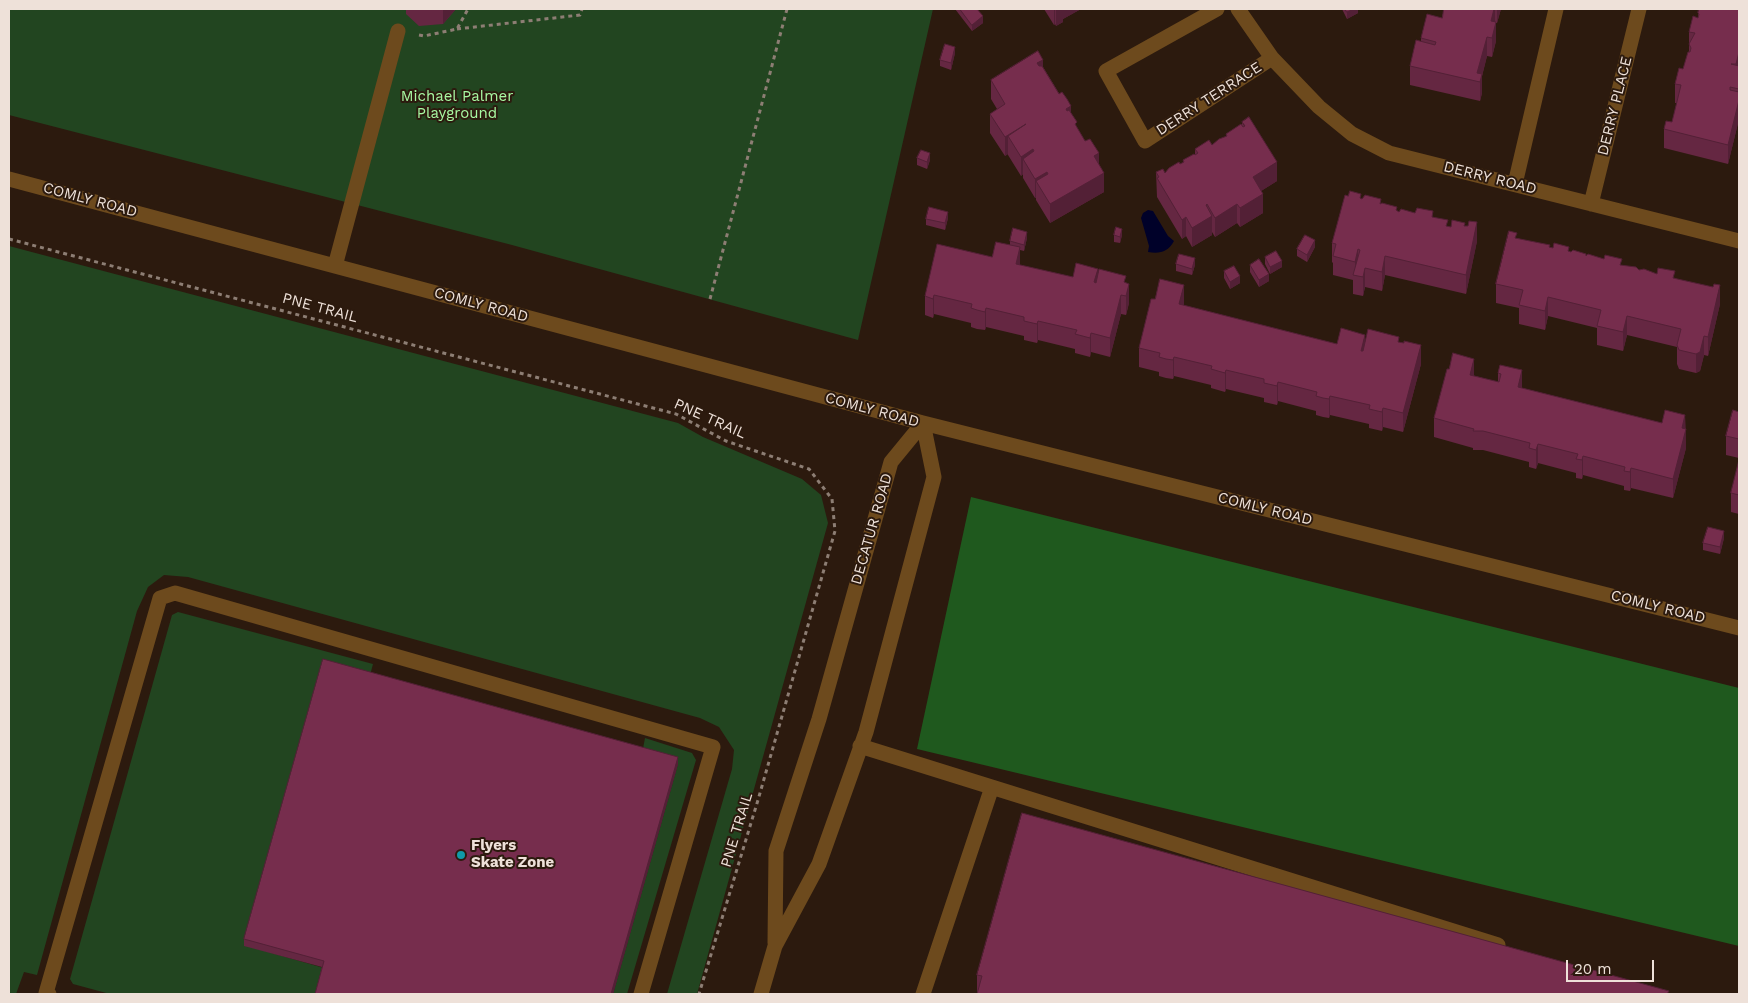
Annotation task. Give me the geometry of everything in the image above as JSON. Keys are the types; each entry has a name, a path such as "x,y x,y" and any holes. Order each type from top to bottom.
{"street":[{"name":"DERRY TERRACE","path":"1217,9 1106,71 1145,140 1272,58"},
{"name":"DERRY ROAD","path":"1238,9 1272,58 1319,107 1352,134 1389,154 1739,241"},
{"path":"1515,184 1556,9"},
{"name":"DERRY PLACE","path":"1591,204 1640,9"},
{"path":"335,266 398,31"},
{"name":"COMLY ROAD","path":"9,179 923,424 1739,628"},
{"name":"DECATUR ROAD","path":"761,994 774,946 819,864 866,732 934,477 923,424"},
{"name":"DECATUR ROAD","path":"774,946 776,851 819,719 891,462 923,424"},
{"path":"49,994 46,994 160,598 174,593 713,747 642,994"},
{"path":"860,746 1514,950"},
{"path":"923,994 992,787"}],"path":[{"path":"457,29 468,9"},
{"path":"398,31 424,36 457,29 580,16 582,9"},
{"path":"710,299 787,9"},
{"name":"PNE TRAIL","path":"9,239 676,414 726,441 809,469 832,499 835,532 758,800 699,994"}],"green space":[{"name":"Michael Palmer Playground","path":"9,9 933,9 858,340 512,245 9,115"},
{"path":"9,246 678,423 703,437 802,479 821,495 828,523 697,994 667,994 732,769 734,750 719,727 700,718 188,577 164,575 148,587 137,611 37,975 24,972 16,994 9,994"},
{"path":"971,497 1739,688 1739,946 917,749"},
{"path":"178,612 373,664 369,679 244,945 324,968 316,994 110,994 73,984 70,979 172,615"},
{"path":"645,738 692,753 696,760 627,994 613,994 678,764 642,754"}],"water":[{"path":"1148,210 1153,211 1168,236 1174,241 1169,248 1156,253 1148,252 1149,246 1141,218 1143,213"}],"building":[{"path":"960,9 977,9 983,16 972,25"},
{"path":"1444,9 1494,9 1491,21 1496,22 1492,38 1487,37 1477,73 1482,74 1480,82 1410,66 1416,40 1435,45 1436,42 1421,38 1427,14 1442,18"},
{"path":"1699,9 1739,9 1739,52 1736,64 1731,64 1739,66 1739,89 1730,87 1730,90 1739,92 1739,100 1728,145 1664,129 1666,121 1672,122 1681,85 1675,84 1679,68 1683,69 1688,52 1690,52 1689,44 1695,33 1689,32 1693,16 1698,18"},
{"path":"945,44 955,47 951,63 940,60"},
{"path":"1038,51 1043,60 1037,63 1039,66 1042,66 1059,94 1062,92 1067,99 1071,106 1066,109 1067,111 1069,110 1077,122 1075,124 1085,141 1090,139 1099,153 1094,156 1104,173 1050,204 1036,181 1048,174 1047,172 1035,179 1023,159 1034,151 1033,149 1021,157 1008,136 1026,124 1005,137 990,114 1005,104 991,80"},
{"path":"1249,117 1277,162 1253,177 1263,194 1240,208 1237,204 1215,218 1207,204 1212,216 1192,228 1186,217 1182,220 1157,178 1159,177 1156,172 1163,169 1165,173 1169,168 1179,162 1180,164 1184,162 1183,160 1198,153 1195,149 1209,140 1212,145 1219,139 1227,136 1226,134 1241,124 1243,127 1245,126 1242,122"},
{"path":"921,150 930,153 927,162 917,158"},
{"path":"1350,191 1361,194 1360,198 1362,199 1365,195 1381,199 1380,204 1397,207 1396,210 1399,212 1401,209 1415,213 1417,208 1433,211 1432,217 1448,220 1446,226 1451,227 1452,220 1465,223 1464,226 1468,226 1469,221 1477,222 1466,275 1385,256 1382,272 1365,268 1363,277 1353,275 1360,250 1358,249 1355,262 1333,256 1336,244 1332,243 1345,195 1348,196"},
{"path":"929,207 948,212 945,223 926,219"},
{"path":"1116,227 1122,229 1120,237 1114,235"},
{"path":"1013,228 1027,232 1024,245 1010,241"},
{"path":"1509,231 1517,233 1515,238 1550,245 1549,247 1553,248 1554,243 1569,247 1568,251 1571,252 1573,250 1586,254 1586,256 1588,254 1604,259 1605,255 1622,259 1620,265 1636,267 1639,270 1644,269 1657,274 1658,268 1675,271 1673,278 1713,287 1714,284 1720,285 1708,337 1704,336 1700,352 1696,354 1679,350 1677,345 1681,329 1627,316 1623,332 1597,326 1601,310 1548,297 1545,311 1519,305 1523,290 1496,284"},
{"path":"1305,235 1315,240 1307,255 1297,249"},
{"path":"996,242 1020,247 1016,264 1073,277 1076,263 1098,269 1094,282 1096,283 1099,269 1126,276 1124,282 1129,284 1126,296 1121,295 1110,338 1091,333 1090,338 1075,334 1077,330 1038,321 1037,324 1024,321 1024,317 986,308 985,312 971,308 972,304 934,295 933,299 925,296 937,244 992,257"},
{"path":"1276,251 1282,261 1270,267 1265,257"},
{"path":"1179,254 1195,258 1192,269 1176,264"},
{"path":"1259,259 1269,274 1259,280 1250,265"},
{"path":"1234,266 1240,276 1230,282 1224,271"},
{"path":"1160,279 1184,285 1179,304 1337,344 1341,328 1365,335 1361,351 1363,351 1368,329 1399,337 1398,342 1404,343 1404,341 1421,345 1403,413 1383,408 1382,412 1369,409 1370,405 1330,396 1329,399 1323,398 1316,396 1317,392 1278,382 1277,386 1264,383 1264,379 1226,370 1225,373 1211,369 1212,366 1174,357 1173,360 1166,359 1159,357 1160,353 1139,348 1151,299 1155,299"},
{"path":"1453,353 1474,359 1470,375 1499,382 1501,374 1498,373 1500,365 1522,370 1518,387 1662,423 1665,410 1685,415 1682,428 1686,429 1673,479 1631,468 1630,472 1624,471 1625,467 1583,456 1582,460 1576,459 1578,454 1538,444 1536,450 1529,448 1530,443 1483,431 1473,431 1474,429 1434,418"},
{"path":"1733,410 1739,412 1739,439 1726,436"},
{"path":"1739,460 1739,495 1731,493"},
{"path":"1708,527 1724,531 1720,547 1703,543"},
{"name":"Flyers Skate Zone","path":"323,659 678,757 611,994 315,994 324,961 244,939"},
{"path":"1022,813 1669,991 1667,994 977,994 982,976 977,975"}],"place":[{"name":"Flyers Skate Zone","path":"461,855"}]}
